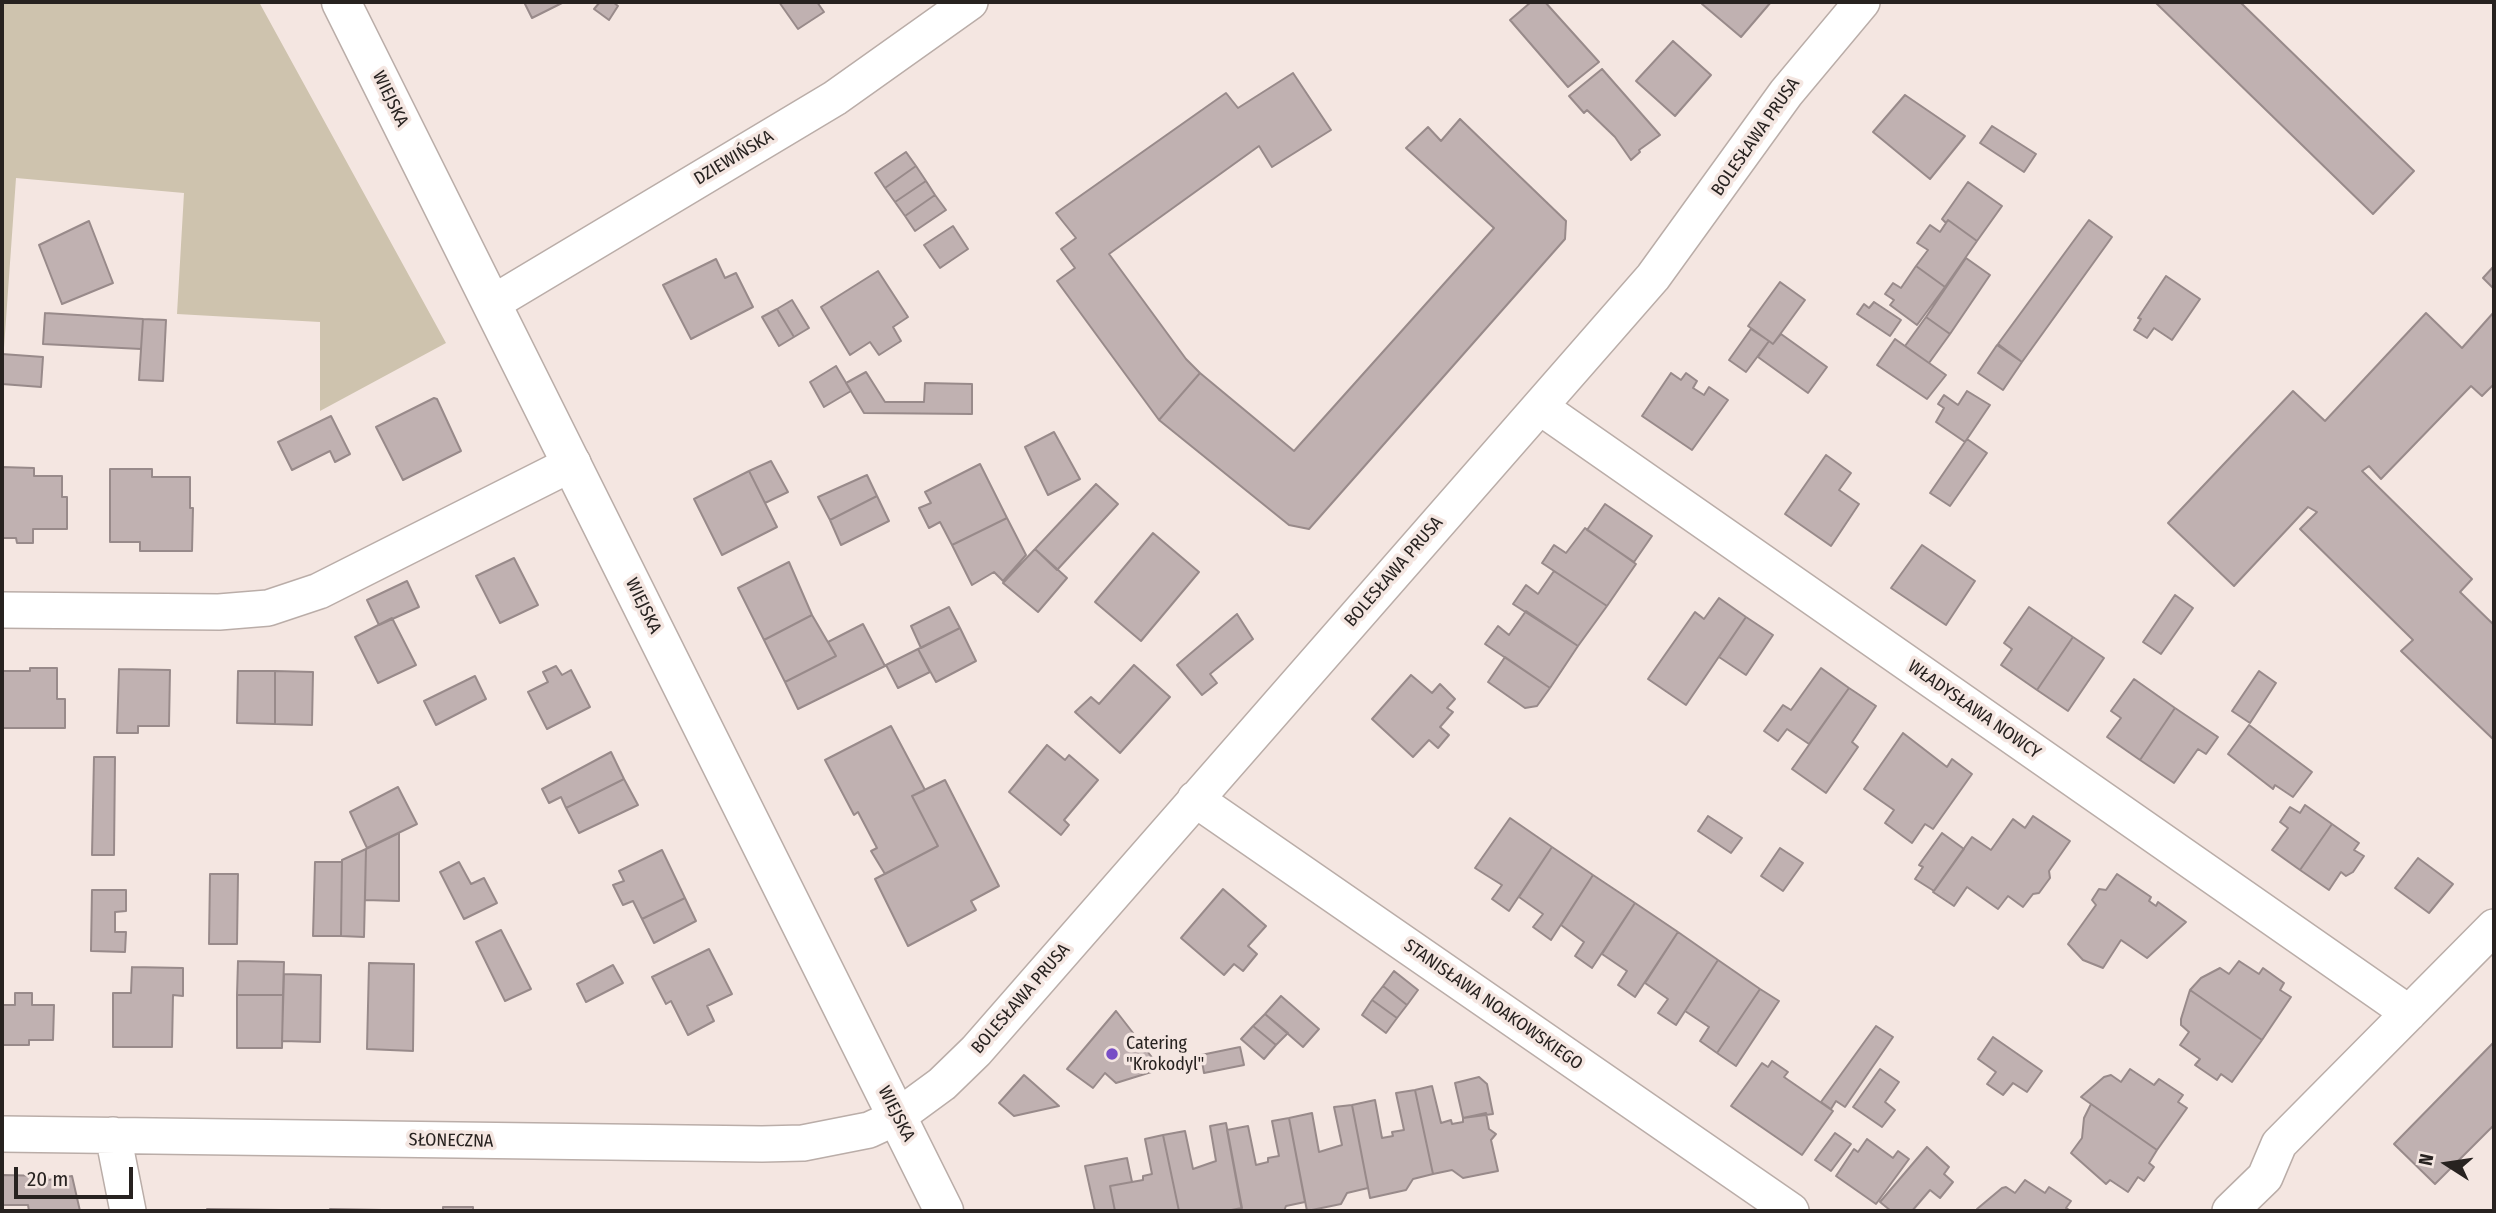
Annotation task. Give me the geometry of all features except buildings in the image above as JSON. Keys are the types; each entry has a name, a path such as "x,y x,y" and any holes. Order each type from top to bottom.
{"street":[{"name":"WIEJSKA","path":"341,2 944,1211"},
{"name":"DZIEWIŃSKA","path":"491,304 835,98 970,2"},
{"name":"BOLESŁAWA PRUSA","path":"897,1117 942,1084 976,1051 1540,407 1680,242 1786,93 1862,2"},
{"name":"WŁADYSŁAWA NOWCY","path":"1540,407 2409,1013"},
{"path":"2,610 219,612 268,608 318,591 573,463"},
{"name":"STANISŁAWA NOAKOWSKIEGO","path":"1195,799 1791,1211"},
{"path":"2230,1211 2265,1177 2279,1144 2494,927"},
{"name":"SŁONECZNA","path":"2,1134 762,1144 803,1143 857,1133 897,1117"},
{"path":"113,1135 128,1211"}],"shaded area":[{"path":"2,2 259,2 446,343 320,411 320,322 177,314 184,193 16,178 2,376"}],"place":[{"name":"Catering \"Krokodyl\"","path":"1112,1054"}]}
